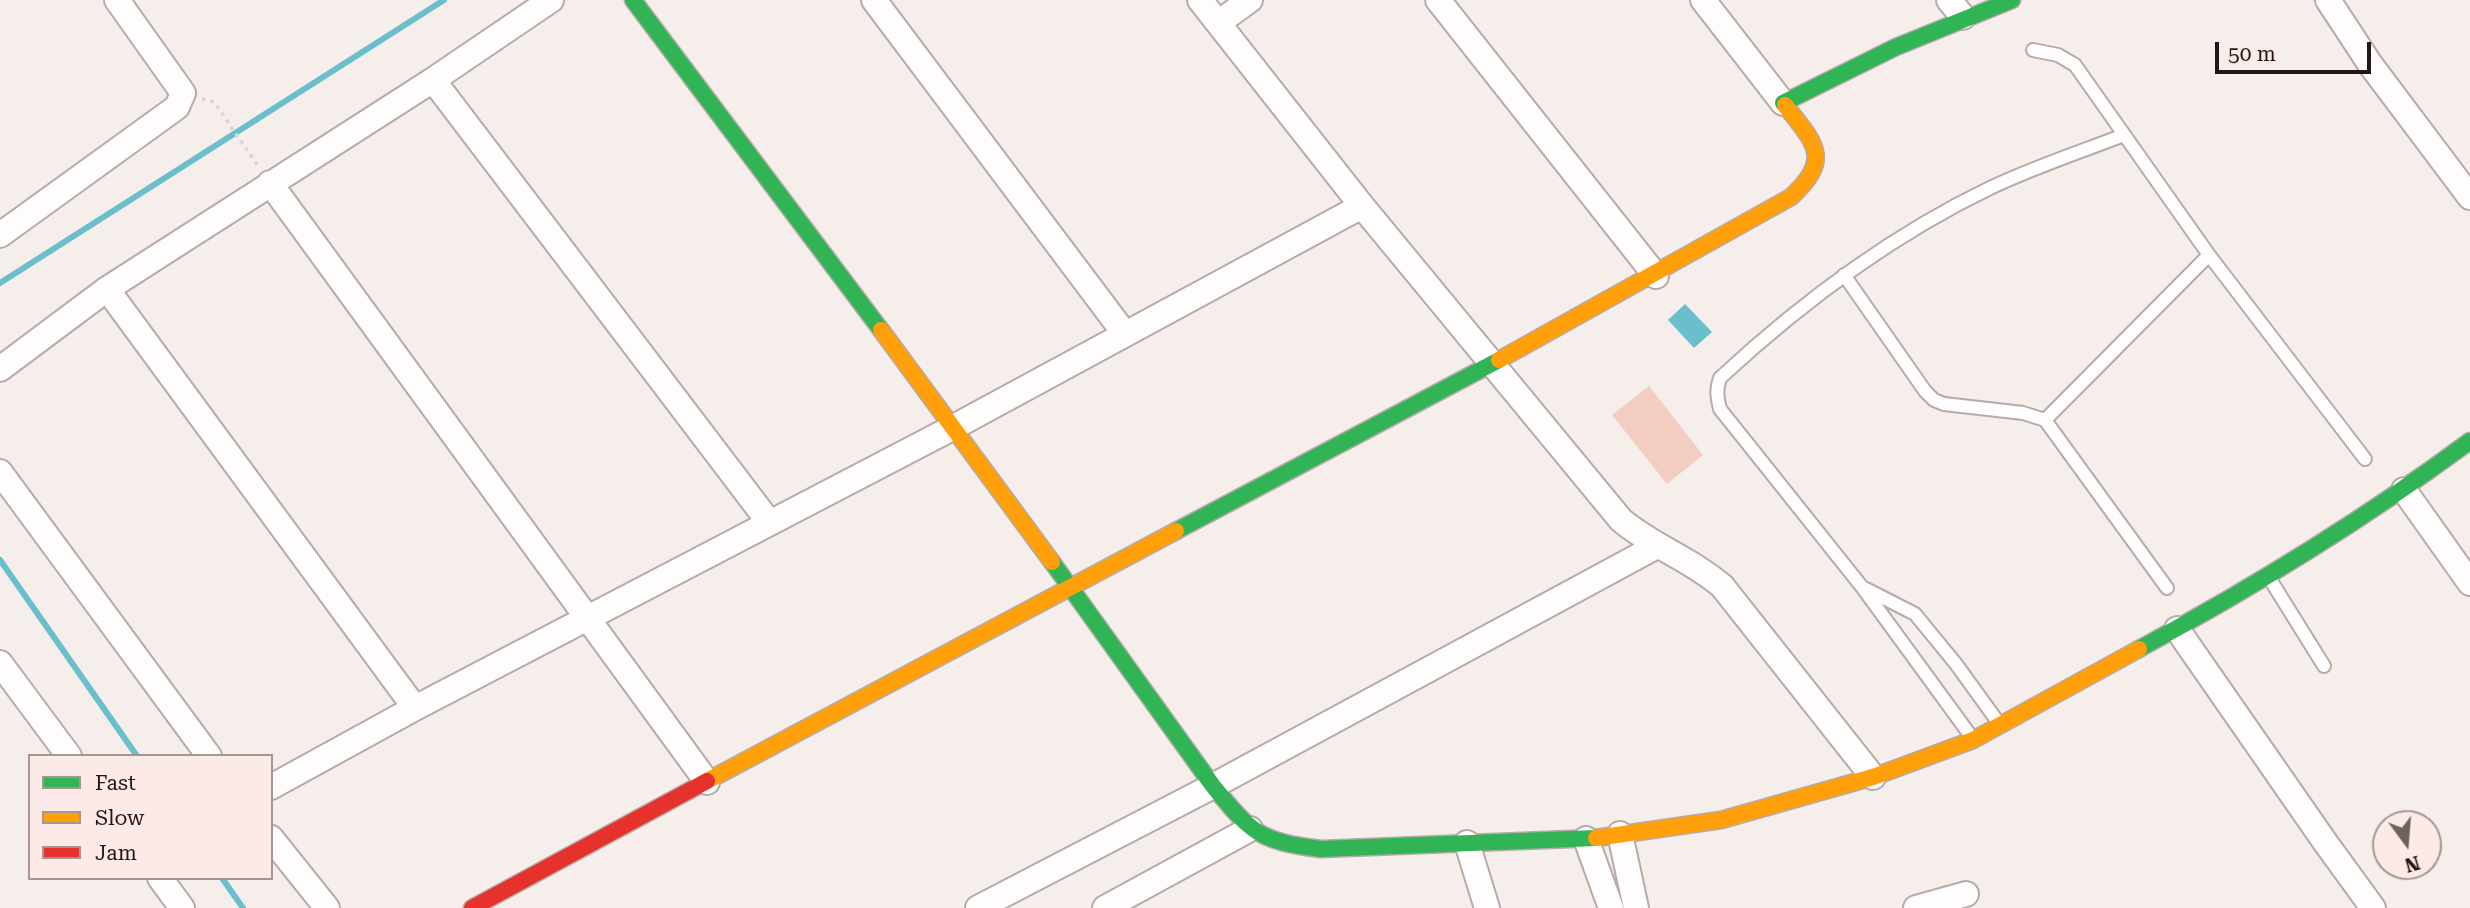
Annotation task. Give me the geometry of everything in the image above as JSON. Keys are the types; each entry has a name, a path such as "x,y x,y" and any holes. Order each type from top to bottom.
{"street":[{"path":"4,224 177,107 184,93 117,0"},
{"path":"0,369 107,289 433,80 551,0"},
{"path":"633,0 954,427 1213,786 1250,829 1278,841 1321,849 1586,839 1721,820 1873,777 1973,740 2177,629 2404,490 2470,441"},
{"path":"874,0 1125,334"},
{"path":"1200,0 1362,205 1620,520 1640,537 1704,570 1721,586 1873,777"},
{"path":"1218,23 1250,0"},
{"path":"1438,0 1656,276"},
{"path":"472,908 1068,588 1494,364 1656,276 1791,197 1807,185 1815,172 1817,157 1812,142 1703,0"},
{"path":"1783,103 1956,9 2012,0"},
{"path":"2328,0 2370,64 2470,197"},
{"path":"433,80 769,522"},
{"path":"270,183 707,782"},
{"path":"273,786 415,708 954,427 1362,205"},
{"path":"107,289 415,708"},
{"path":"0,472 208,754"},
{"path":"2404,490 2470,583"},
{"path":"978,908 1213,786 1657,546"},
{"path":"2177,629 2373,908"},
{"path":"0,663 68,754"},
{"path":"1105,908 1250,829"},
{"path":"1620,834 1636,908"},
{"path":"1586,839 1611,908"},
{"path":"273,840 327,908"},
{"path":"1466,843 1487,908"},
{"path":"161,880 182,908"},
{"path":"1916,908 1966,894"}],"lane":[{"path":"2033,50 2058,55 2075,65 2209,255 2365,460"},
{"path":"1973,740 1862,587 1720,409 1716,395 1720,378 1770,332 1844,275 1920,227 1989,188 2124,135"},
{"path":"2045,420 2209,255"},
{"path":"1844,275 1934,400 1944,404 2022,413 2045,420 2167,588"},
{"path":"2268,575 2324,666"},
{"path":"1862,587 1915,614 1956,664 2000,726"}],"path":[{"path":"184,93 214,102 270,183"}],"shaded area":[{"path":"1649,386 1703,455 1667,484 1612,415"}],"water":[{"path":"1685,304 1712,332 1694,348 1668,320"}],"waterway":[{"path":"0,283 444,0"},
{"path":"0,560 136,754"},
{"path":"223,880 243,908"}],"traffic: fast":[{"path":"633,0 881,330"},
{"path":"1785,105 1783,103 1896,47 2012,0"},
{"path":"1176,531 1499,360"},
{"path":"2139,649 2309,551 2470,441"},
{"path":"1052,562 1213,786 1237,815 1269,838 1321,849 1596,838"}],"traffic: slow":[{"path":"1499,360 1791,197 1812,172 1815,151 1804,130 1785,105"},
{"path":"881,330 1052,562"},
{"path":"707,781 1176,531"},
{"path":"1596,838 1721,820 1873,777 1973,740 2139,649"}],"traffic: jam":[{"path":"472,908 707,781"}]}
